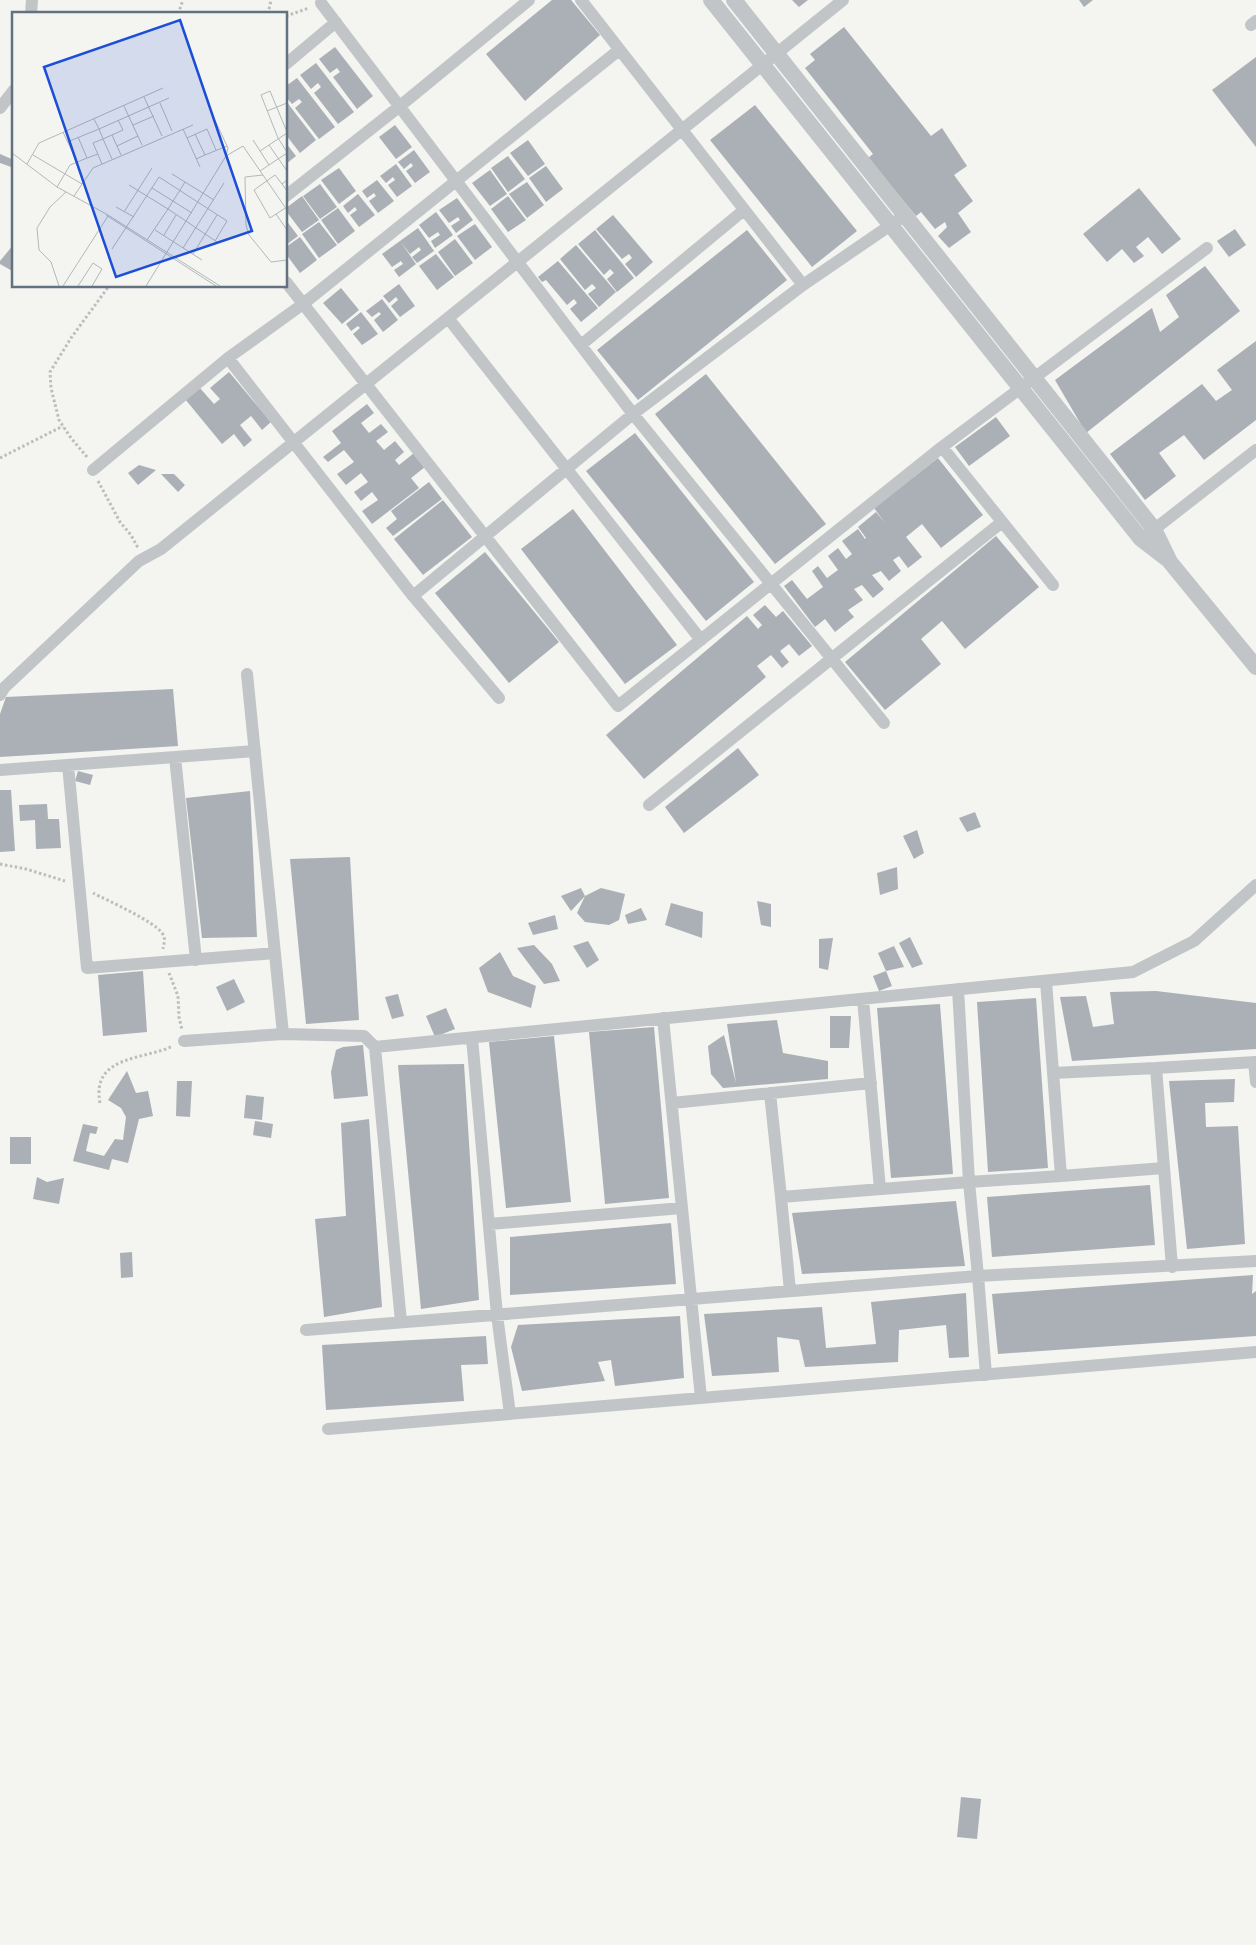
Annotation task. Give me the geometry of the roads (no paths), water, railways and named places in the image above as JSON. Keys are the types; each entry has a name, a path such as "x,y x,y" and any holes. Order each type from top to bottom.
{"street":[{"path":"288,194 400,106 529,0"},
{"path":"580,0 803,285"},
{"path":"711,0 1141,539 1170,562 1256,667"},
{"path":"734,0 1154,529 1170,562"},
{"path":"1,691 139,561 162,548 843,0"},
{"path":"321,3 633,414 884,723"},
{"path":"288,62 336,22"},
{"path":"93,470 228,358 303,304 619,50"},
{"path":"0,108 12,93"},
{"path":"581,345 744,210"},
{"path":"413,596 633,414 803,285 891,226 904,214"},
{"path":"288,285 618,706 942,447 1207,248"},
{"path":"448,318 701,640"},
{"path":"228,358 292,443 413,596 499,698"},
{"path":"942,447 1053,585"},
{"path":"1141,539 1256,450"},
{"path":"649,804 1002,522"},
{"path":"247,674 283,1034"},
{"path":"0,770 255,751"},
{"path":"175,758 196,960"},
{"path":"68,765 87,968 275,953"},
{"path":"375,1047 1133,972 1194,941 1256,885"},
{"path":"1046,981 1061,1176"},
{"path":"958,989 969,1182 986,1375"},
{"path":"863,999 880,1189"},
{"path":"663,1018 701,1398"},
{"path":"184,1041 283,1034 364,1036 375,1047 401,1322"},
{"path":"472,1038 497,1315 510,1414"},
{"path":"1053,1073 1255,1062 1256,1082"},
{"path":"1156,1068 1172,1267"},
{"path":"672,1103 871,1083"},
{"path":"770,1093 790,1291"},
{"path":"781,1197 1164,1168"},
{"path":"489,1224 682,1208"},
{"path":"306,1330 978,1276 1256,1262"},
{"path":"328,1429 1256,1352"}]}
